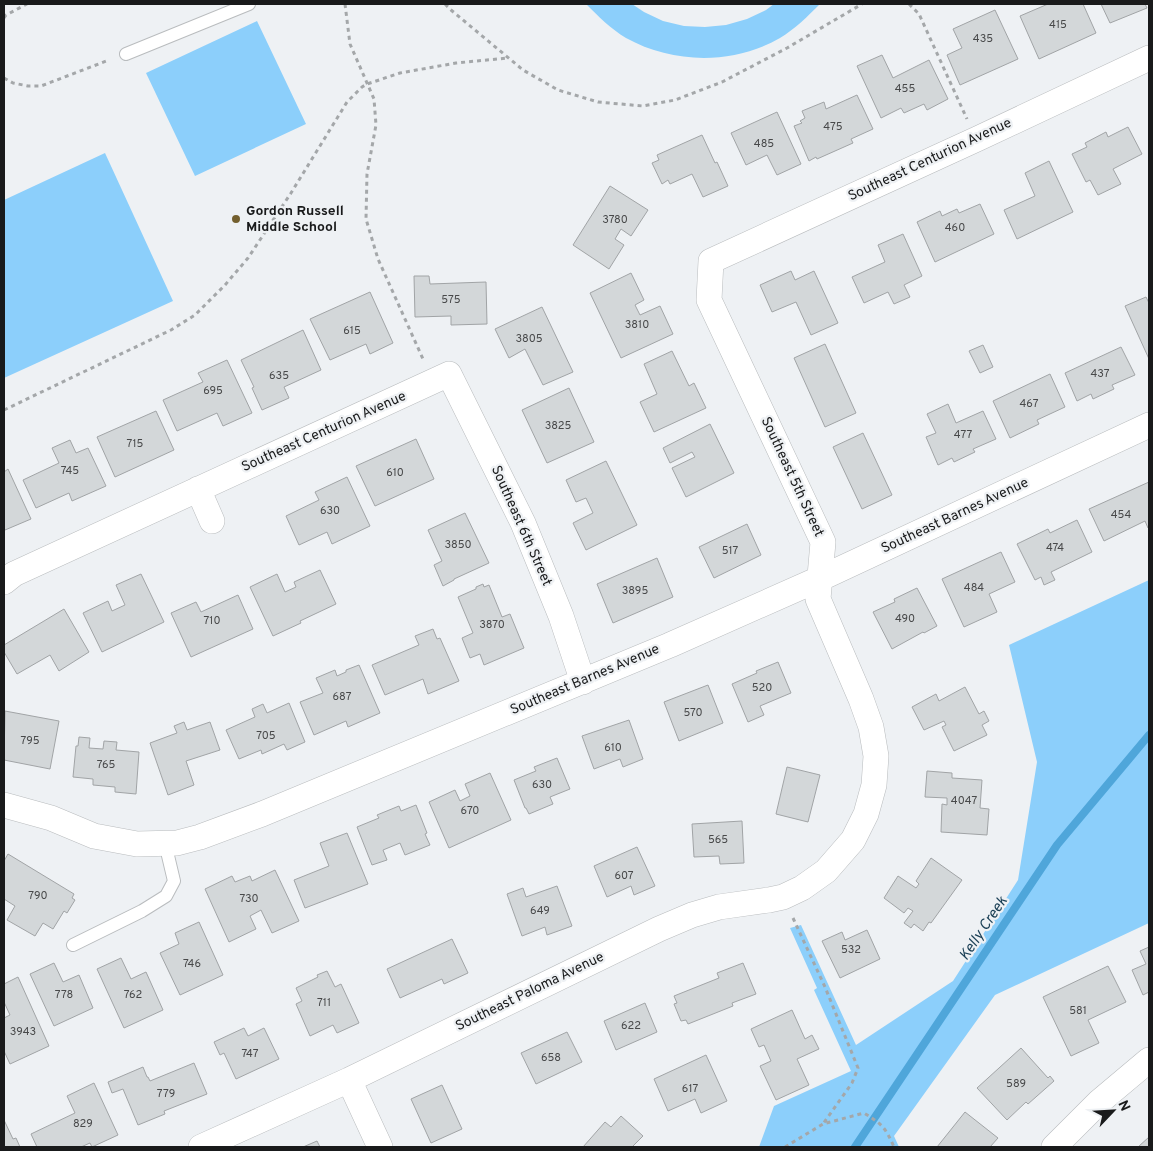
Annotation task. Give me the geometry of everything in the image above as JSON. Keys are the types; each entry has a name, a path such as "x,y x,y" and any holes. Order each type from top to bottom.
{"street":[{"name":"Southeast Centurion Avenue","path":"711,261 1149,58"},
{"name":"Southeast 5th Street","path":"711,261 709,300 823,542 818,599 871,727 876,756 874,785 866,814 853,840"},
{"name":"Southeast Centurion Avenue","path":"4,582 14,574 441,378"},
{"name":"Southeast 6th Street","path":"441,378 523,523 561,616 583,682"},
{"name":"Southeast Barnes Avenue","path":"4,805 51,818 94,836 137,844 177,843 200,837 262,814 583,682 819,579 1149,425"},
{"path":"198,489 212,521"},
{"name":"Southeast Paloma Avenue","path":"201,1147 349,1080 692,915 719,907 783,897 802,888 826,871 853,840"},
{"path":"1054,1147 1099,1102 1149,1060"},
{"path":"349,1080 380,1147"}],"lane":[{"path":"126,54 248,4"},
{"path":"73,945 142,911 166,896 174,881 165,843"}],"path":[{"path":"4,18 6,15 27,4"},
{"path":"345,4 350,44 374,99 376,125 367,174 366,219 378,259 441,378"},
{"path":"445,4 523,70 558,90 598,102 643,106 675,100 722,82 787,48 862,4"},
{"path":"909,4 919,14 976,139"},
{"path":"4,78 13,83 41,86 126,54"},
{"path":"4,410 170,330 195,315 225,285 248,258 292,193 347,102 362,87 400,73 456,63 508,58"},
{"path":"783,897 825,987 858,1068 852,1083 823,1124"},
{"path":"785,1147 823,1124 864,1113 877,1121 886,1130 894,1147"}],"shaded area":[{"path":"586,4 632,4 663,21 684,26 705,27 726,25 747,19 774,4 820,4 791,31 762,47 723,57 703,58 683,57 644,47 615,31"},
{"path":"257,21 306,124 195,176 146,73"},
{"path":"105,153 173,301 4,378 4,200"},
{"path":"1149,580 1149,923 995,995 894,1136 899,1147 759,1147 774,1106 851,1071 814,990 817,988 790,928 801,925 856,1045 953,981 1018,880 1037,762 1009,645"}],"building":[{"path":"1048,4 1083,4 1096,33 1039,59 1020,16"},
{"path":"1101,4 1145,4 1147,8 1110,23"},
{"path":"995,10 1018,59 960,85 947,55 962,48 953,29"},
{"path":"882,55 893,78 929,60 948,99 927,110 924,104 904,113 901,108 881,118 857,66"},
{"path":"857,95 873,129 851,139 853,143 809,161 794,126 802,123 800,121 805,118 802,111 824,102 826,109"},
{"path":"777,112 801,164 777,175 767,155 746,165 731,133"},
{"path":"1128,127 1142,154 1113,169 1121,184 1098,195 1090,180 1086,182 1072,154 1087,147 1085,143 1106,132 1108,137"},
{"path":"702,135 728,186 703,197 692,174 670,184 668,180 662,184 652,163 659,160 657,155"},
{"path":"1049,161 1073,212 1017,239 1004,210 1035,196 1025,173"},
{"path":"610,186 648,210 631,236 621,229 615,239 624,245 609,269 573,245"},
{"path":"980,204 994,234 935,262 917,222 940,211 942,216 957,209 959,213"},
{"path":"903,234 922,276 904,285 910,297 894,304 888,292 864,303 852,277 885,262 878,245"},
{"path":"791,271 795,280 814,271 838,323 811,335 796,302 772,312 760,285"},
{"path":"631,273 644,300 635,305 640,315 660,306 673,334 621,358 590,293"},
{"path":"414,276 429,276 430,284 486,282 487,324 451,325 451,316 415,317"},
{"path":"370,292 393,343 370,354 366,344 330,360 310,319"},
{"path":"1146,297 1149,303 1149,359 1125,306"},
{"path":"542,307 573,372 543,385 525,349 509,358 495,329"},
{"path":"303,330 321,370 284,387 289,398 262,410 252,388 254,387 241,360"},
{"path":"825,344 856,413 825,427 794,358"},
{"path":"983,345 993,367 980,373 969,351"},
{"path":"1121,347 1135,375 1112,385 1114,389 1093,399 1091,394 1077,401 1065,373"},
{"path":"672,351 689,386 694,383 706,408 654,432 640,402 657,394 644,364"},
{"path":"227,360 252,413 223,426 217,413 177,431 163,400 203,382 198,373"},
{"path":"1050,374 1065,407 1037,420 1039,424 1010,438 993,401"},
{"path":"569,388 594,442 547,463 522,410"},
{"path":"948,404 956,423 983,411 996,439 973,449 975,452 954,462 952,458 938,465 926,437 936,433 927,414"},
{"path":"156,411 174,450 115,477 97,437"},
{"path":"710,424 734,473 686,497 672,468 695,457 692,452 670,463 663,448"},
{"path":"863,433 892,495 862,509 833,447"},
{"path":"416,439 434,479 375,506 356,466"},
{"path":"70,440 76,453 88,448 106,486 72,501 69,493 36,508 23,480 59,463 52,448"},
{"path":"606,461 637,525 586,550 573,523 593,513 586,498 576,502 566,480"},
{"path":"8,469 31,519 5,530 4,472"},
{"path":"347,477 370,526 332,544 327,532 299,545 286,516 319,500 315,492"},
{"path":"1149,482 1149,527 1145,521 1104,541 1089,509"},
{"path":"465,513 489,563 443,586 434,565 442,561 428,530"},
{"path":"1077,520 1092,552 1051,572 1055,580 1044,585 1041,577 1035,580 1017,544 1048,529 1050,533"},
{"path":"747,524 761,555 714,578 699,547"},
{"path":"1001,552 1015,582 989,594 997,612 964,627 942,579"},
{"path":"657,558 673,597 613,623 597,584"},
{"path":"320,570 336,604 273,636 250,587 277,574 285,592 296,587 294,582"},
{"path":"141,574 164,622 102,652 83,613 108,601 112,611 125,605 116,585"},
{"path":"483,584 484,587 489,585 502,617 510,614 524,648 484,665 480,654 470,658 462,638 473,633 458,597"},
{"path":"917,588 937,626 892,649 873,612 895,602 894,599"},
{"path":"238,595 253,629 191,657 171,613 196,602 201,612"},
{"path":"64,609 89,652 59,671 50,655 17,674 4,652 4,645"},
{"path":"433,629 437,639 440,638 459,681 428,694 423,679 385,695 372,665 419,645 415,636"},
{"path":"778,662 791,693 760,706 764,715 748,722 732,684"},
{"path":"359,665 380,713 348,727 346,721 314,735 300,702 323,693 316,678 335,670 337,676"},
{"path":"708,685 723,723 679,741 664,702"},
{"path":"965,687 979,714 984,711 989,721 982,725 987,735 954,751 942,727 946,725 944,721 924,730 912,707 936,694 939,701"},
{"path":"289,703 305,742 287,750 284,744 262,754 261,750 239,759 226,730 255,717 252,709 263,704 267,713"},
{"path":"5,711 59,721 50,769 4,760"},
{"path":"629,720 643,759 623,767 620,759 594,769 582,736"},
{"path":"184,722 187,730 210,722 220,750 186,761 194,785 168,795 150,743 177,733 174,726"},
{"path":"79,737 90,738 89,748 103,749 104,741 117,742 116,750 139,752 136,794 115,792 115,787 93,785 93,779 73,777 76,746 78,746"},
{"path":"557,758 570,789 550,797 553,804 529,814 514,780 536,771 534,767"},
{"path":"787,767 820,775 808,822 776,814"},
{"path":"927,771 952,773 952,778 982,780 980,808 989,809 987,835 941,832 942,804 947,805 947,798 925,797"},
{"path":"490,773 511,820 449,848 429,802 455,790 460,801 470,796 465,784"},
{"path":"416,805 430,845 405,855 400,843 383,850 387,860 372,865 357,827 379,818 377,815 399,806 401,811"},
{"path":"742,821 744,863 720,864 719,856 694,857 692,824"},
{"path":"347,833 368,884 305,908 294,880 329,866 320,843"},
{"path":"637,847 655,886 634,895 631,886 607,897 594,866"},
{"path":"8,854 74,894 72,898 75,900 67,913 64,911 53,929 43,923 35,936 7,920 15,906 4,899 4,861"},
{"path":"931,858 962,880 923,931 914,924 911,928 904,923 913,911 908,908 904,913 884,898 898,876 916,888 919,884 916,881"},
{"path":"275,870 299,921 272,933 261,910 250,916 256,929 229,942 205,889 232,876 235,882 250,876 252,881"},
{"path":"557,886 572,926 547,935 545,927 522,936 507,894 523,888 526,897"},
{"path":"199,922 223,975 180,995 160,953 179,944 175,933"},
{"path":"867,930 880,959 840,978 822,941 842,932 845,940"},
{"path":"452,939 468,973 444,984 442,979 400,998 387,969"},
{"path":"1149,947 1149,992 1143,995 1132,970 1146,964 1140,951"},
{"path":"121,958 131,979 146,972 163,1010 124,1028 97,969"},
{"path":"54,963 63,982 79,975 93,1008 54,1026 30,974"},
{"path":"743,963 756,994 732,1003 733,1006 688,1024 686,1020 681,1021 674,1004 677,1003 674,996 719,978 717,973"},
{"path":"1108,966 1126,1002 1088,1020 1099,1043 1071,1056 1043,997"},
{"path":"327,971 335,987 341,984 359,1023 337,1033 333,1025 310,1036 296,1004 302,1001 296,988"},
{"path":"18,977 49,1046 10,1064 4,1051 4,1018 10,1015 4,1002 4,984"},
{"path":"645,1003 657,1032 616,1050 604,1021"},
{"path":"792,1010 805,1039 812,1035 819,1049 797,1059 809,1085 776,1100 760,1066 771,1061 764,1045 759,1047 751,1029"},
{"path":"244,1028 248,1036 264,1028 279,1059 236,1079 224,1053 220,1055 214,1042"},
{"path":"567,1032 582,1062 536,1084 521,1053"},
{"path":"1021,1048 1048,1078 1050,1076 1054,1081 1028,1104 1026,1102 1007,1120 977,1088"},
{"path":"706,1055 727,1101 701,1113 695,1099 668,1111 654,1079"},
{"path":"194,1063 207,1094 164,1111 165,1114 138,1125 123,1089 112,1093 108,1082 143,1067 150,1081"},
{"path":"94,1083 118,1135 92,1147 90,1143 81,1147 37,1147 31,1134 75,1113 67,1096"},
{"path":"442,1085 462,1129 431,1143 411,1099"},
{"path":"965,1112 998,1138 990,1147 937,1147"},
{"path":"621,1116 643,1136 632,1147 583,1147 605,1122 611,1127"},
{"path":"4,1120 13,1139 16,1138 20,1147 4,1147"},
{"path":"1149,1137 1149,1147 1138,1147"},
{"path":"317,1141 320,1147 303,1147"}],"waterway":[{"name":"Kelly Creek","path":"855,1147 1057,845 1149,735"}],"place":[{"name":"Gordon Russell Middle School","path":"236,219"}]}
